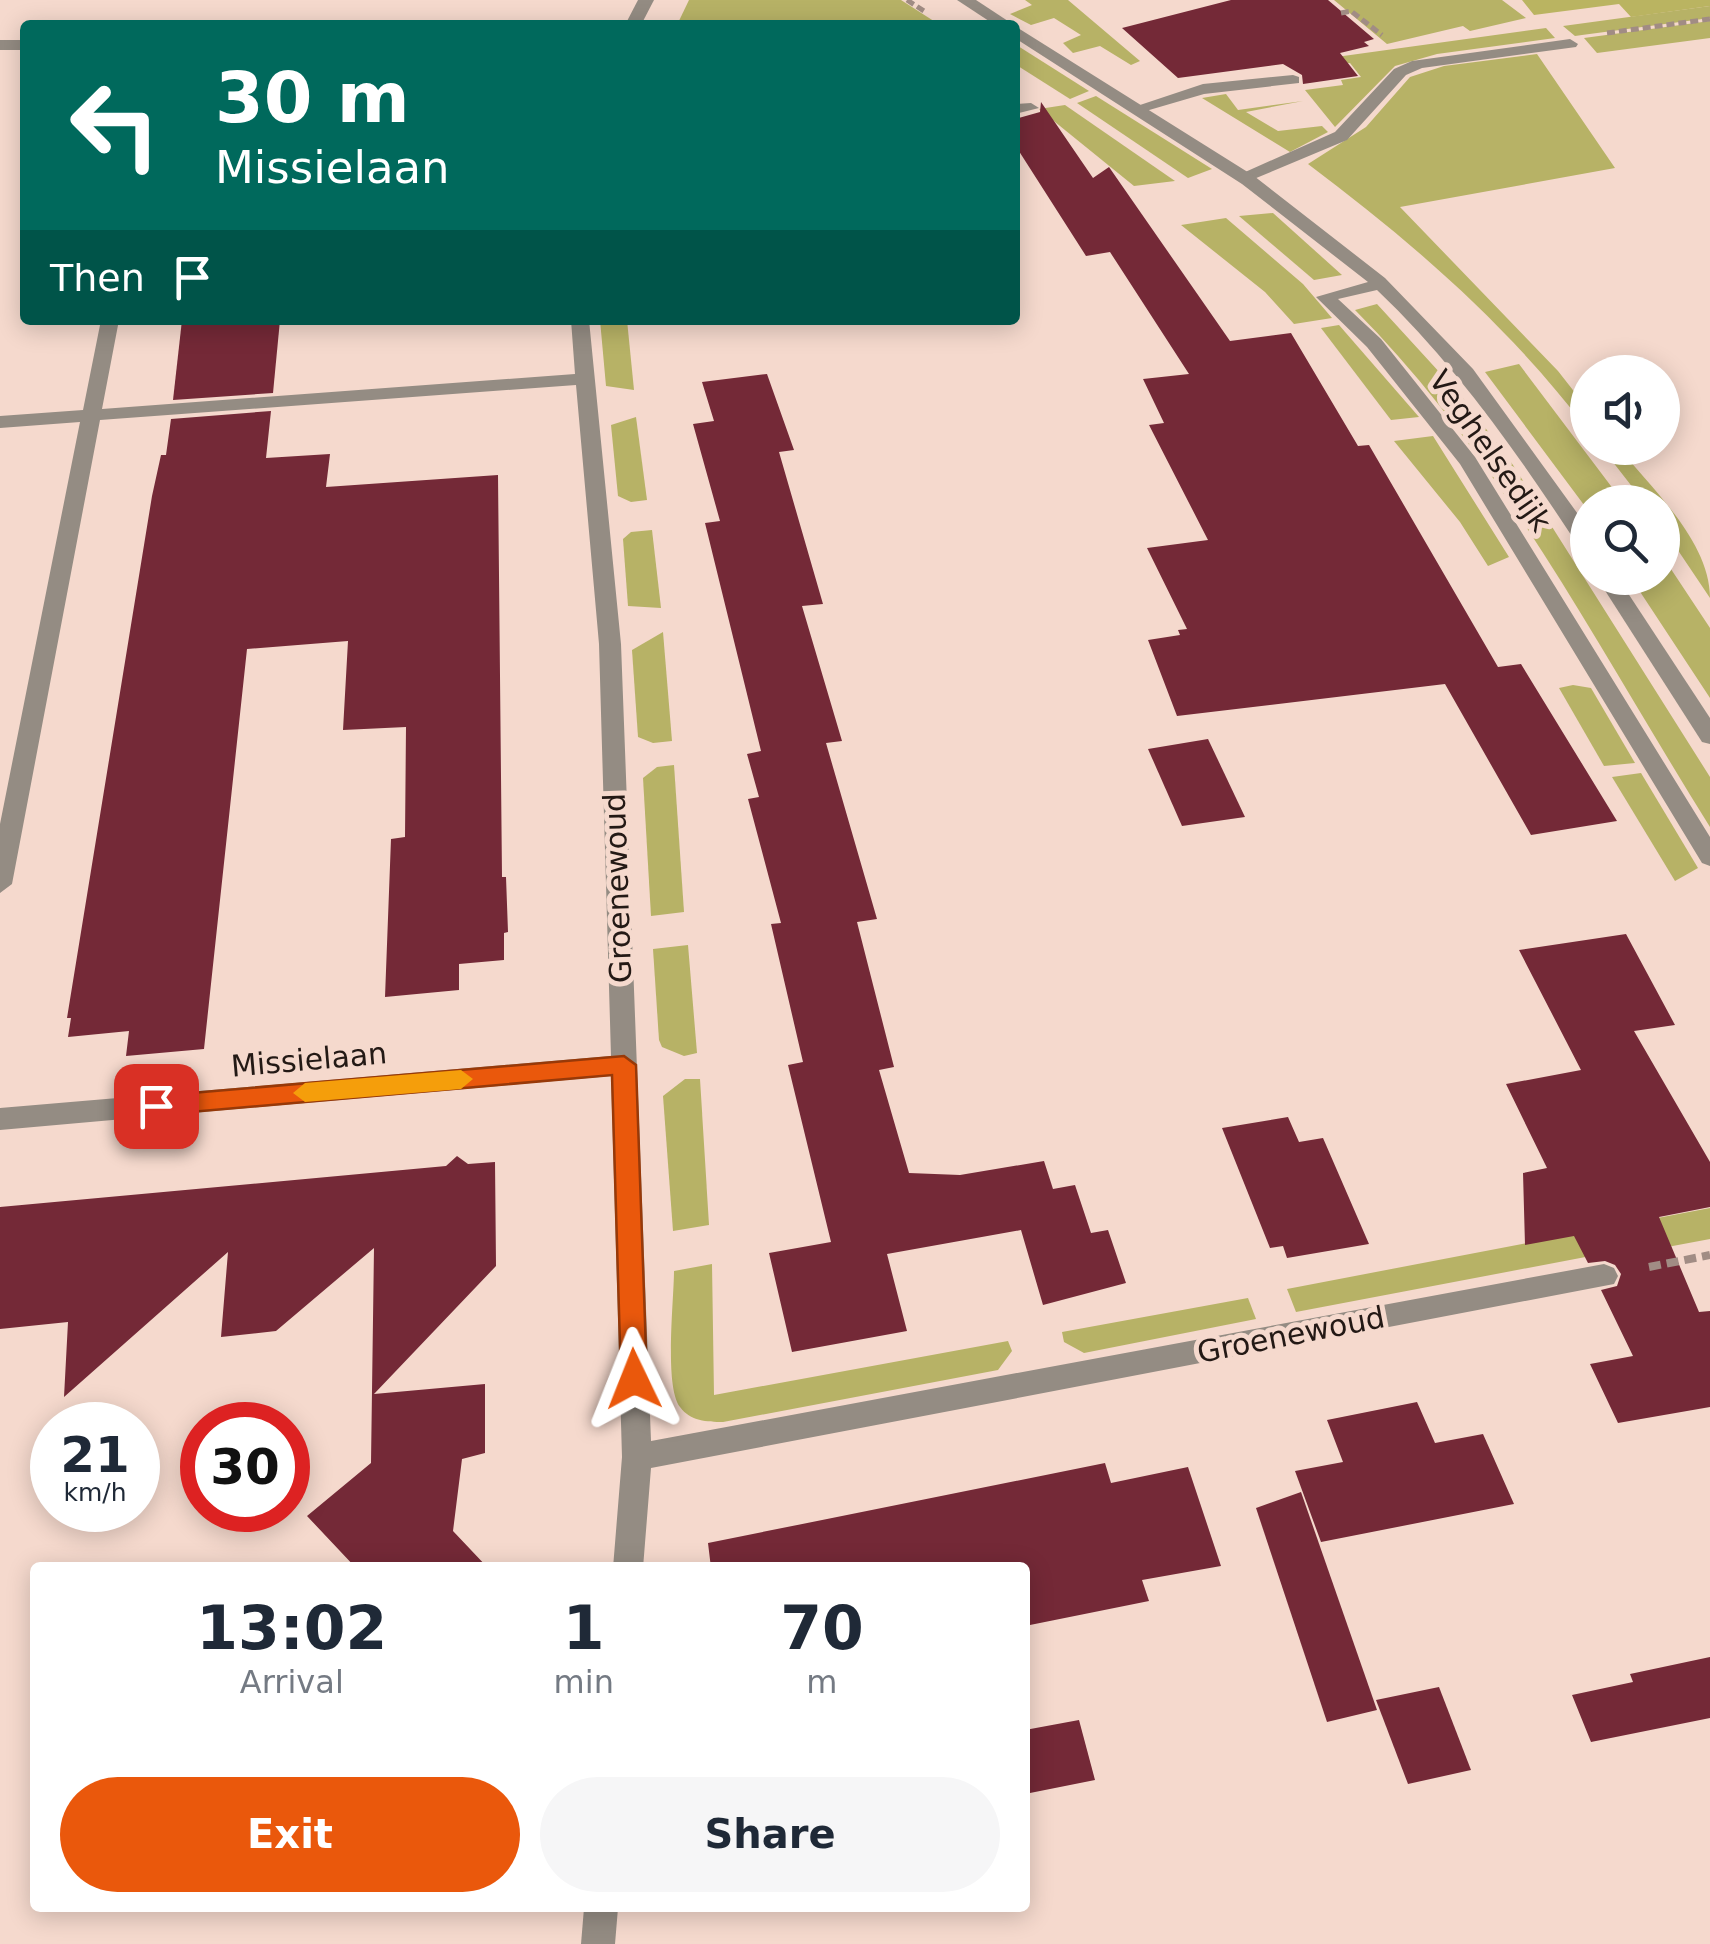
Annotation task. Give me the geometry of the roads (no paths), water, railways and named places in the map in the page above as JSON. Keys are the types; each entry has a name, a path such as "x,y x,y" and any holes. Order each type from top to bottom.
{"street":[{"path":"965,0 998,20"},
{"name":"Veghelsedijk","path":"1020,34 1243,177 1381,284 1462,372 1534,461 1570,517"},
{"path":"1243,177 1341,136 1400,72 1418,64 1570,44"},
{"path":"1139,108 1203,89 1293,80"},
{"name":"Veghelsedijk","path":"1381,284 1325,297 1374,343 1468,461 1710,857"},
{"path":"0,884 109,325"},
{"name":"Groenewoud","path":"580,325 610,644 637,1457 628,1562"},
{"path":"0,422 584,379"},
{"path":"1619,595 1710,736"},
{"name":"Missielaan","path":"0,1120 624,1065"},
{"name":"Groenewoud","path":"637,1457 1604,1276"},
{"path":"598,1944 601,1912"}]}
